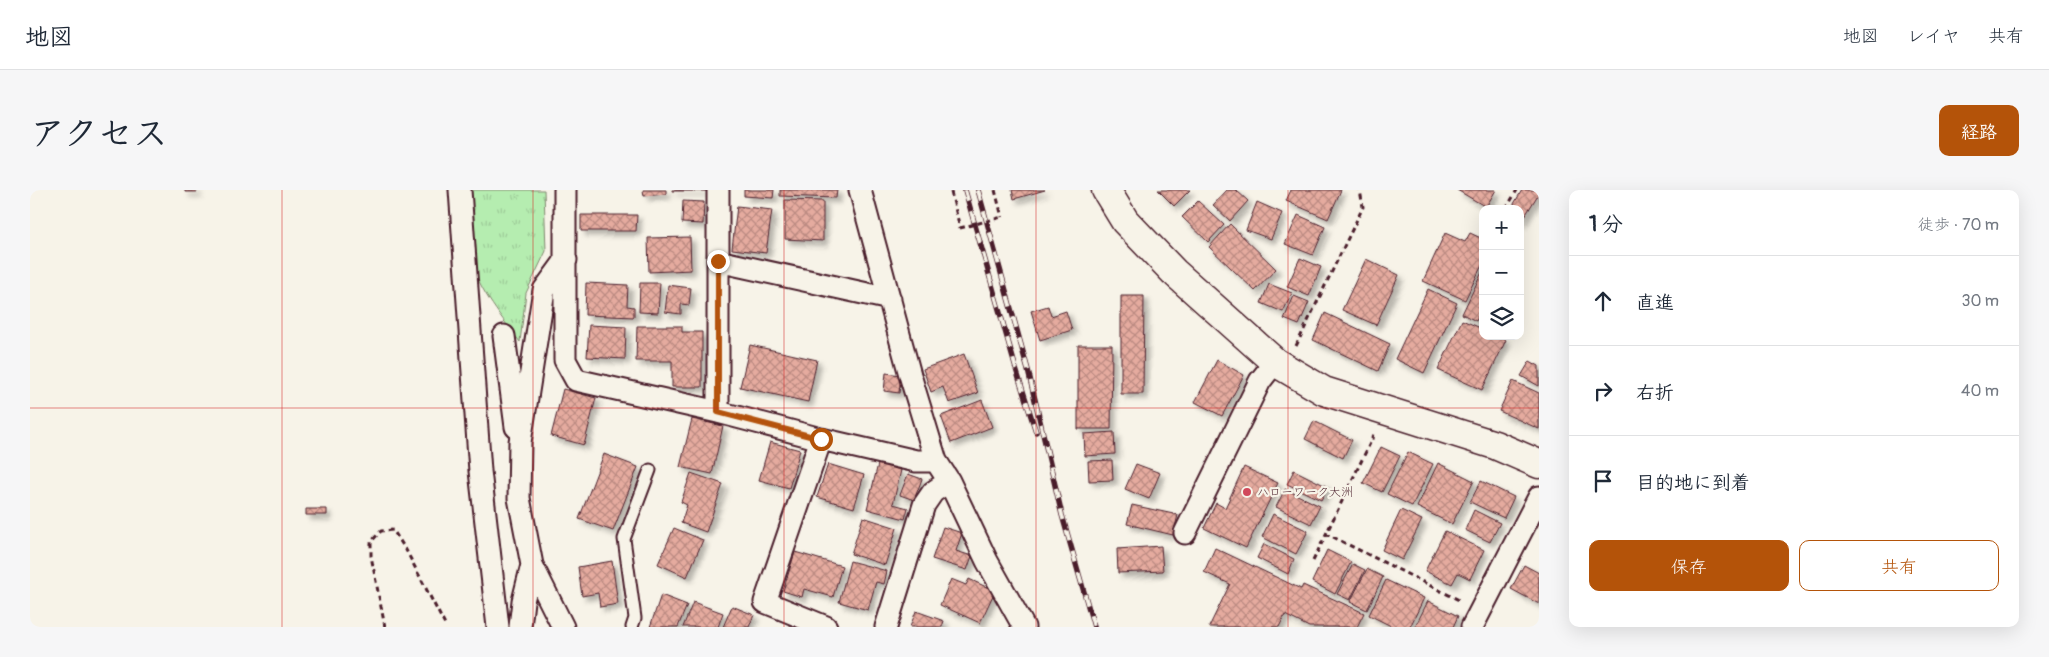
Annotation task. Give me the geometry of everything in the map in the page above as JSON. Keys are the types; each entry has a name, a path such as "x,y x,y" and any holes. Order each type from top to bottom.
{"street":[{"path":"460,190 480,472 498,627"},
{"path":"565,190 566,360 576,380 718,412 916,461 936,461"},
{"path":"718,190 718,412"},
{"path":"860,190 936,461 949,481 987,561 1024,627"},
{"path":"1106,190 1125,220 1174,272 1279,365 1324,390 1537,458"},
{"path":"564,627 532,565 519,498 520,442 544,290 566,260"},
{"path":"718,261 890,299"},
{"path":"504,336 514,418 520,442"},
{"path":"1185,533 1260,381 1279,365"},
{"path":"821,439 765,602 826,627"},
{"path":"886,627 924,505 933,492 949,481"},
{"path":"1475,619 1539,497"},
{"path":"520,627 523,601 532,565"}],"lane":[{"path":"632,627 635,618 624,539 650,470"}],"path":[{"path":"951,192 960,228 1002,217 995,190"},
{"path":"1279,365 1295,348 1363,206 1360,190"},
{"path":"1508,205 1517,190"},
{"path":"1312,561 1372,439 1377,407"},
{"path":"386,627 371,556 371,542 381,531 393,530 406,550 446,627"},
{"path":"1325,533 1475,619"}],"green space":[{"path":"467,190 544,190 546,251 526,293 520,342 492,304 476,273 470,245"}],"building":[{"path":"185,190 197,190 197,192 185,192"},
{"path":"643,190 666,190 666,194 644,196"},
{"path":"707,190 707,191 672,191"},
{"path":"744,190 774,190 773,198 744,196"},
{"path":"780,190 837,190 836,198 780,196"},
{"path":"1012,190 1045,190 1014,199"},
{"path":"1158,190 1190,190 1174,206"},
{"path":"1227,190 1236,190 1248,201 1230,221 1213,205"},
{"path":"1291,190 1341,190 1328,219 1286,201"},
{"path":"1457,190 1496,190 1487,205 1483,205"},
{"path":"1522,190 1536,190 1539,193 1524,217 1524,205 1513,205"},
{"path":"785,200 823,201 823,241 785,239"},
{"path":"683,201 704,202 703,224 682,223"},
{"path":"1198,201 1224,225 1208,242 1182,217"},
{"path":"1257,202 1282,213 1271,239 1246,230"},
{"path":"737,206 772,210 766,253 732,249"},
{"path":"581,215 637,215 636,231 581,231"},
{"path":"1298,215 1325,227 1313,255 1285,244"},
{"path":"1230,224 1276,269 1255,291 1209,247"},
{"path":"1445,233 1465,242 1470,233 1479,237 1479,271 1465,300 1423,281"},
{"path":"690,237 691,270 649,272 648,238"},
{"path":"1300,258 1321,267 1309,296 1287,287"},
{"path":"1366,259 1399,275 1376,325 1342,310"},
{"path":"1479,278 1479,315 1476,321 1462,314"},
{"path":"586,283 628,285 627,306 634,307 634,317 585,315"},
{"path":"640,283 660,283 658,313 639,312"},
{"path":"1269,284 1292,293 1283,312 1261,303"},
{"path":"668,285 691,288 689,305 681,304 681,314 665,312"},
{"path":"1428,289 1457,303 1424,373 1395,359"},
{"path":"1121,296 1144,296 1143,394 1121,394"},
{"path":"1294,296 1309,302 1299,325 1284,319"},
{"path":"1048,306 1051,316 1066,311 1072,330 1040,340 1031,311"},
{"path":"1325,313 1390,344 1378,371 1313,340"},
{"path":"1462,320 1479,327 1479,340 1506,340 1482,390 1438,370"},
{"path":"589,325 626,327 625,359 587,357"},
{"path":"637,326 682,326 682,332 702,332 702,387 672,387 672,361 636,361"},
{"path":"750,345 817,360 808,402 740,387"},
{"path":"1078,345 1112,345 1111,429 1078,429"},
{"path":"964,354 978,393 949,403 943,387 931,392 923,369"},
{"path":"1217,360 1244,375 1222,416 1195,402"},
{"path":"1530,361 1539,366 1539,386 1521,376"},
{"path":"886,373 901,375 899,393 884,391"},
{"path":"1513,381 1539,393 1539,429 1499,411"},
{"path":"563,389 596,398 584,445 551,436"},
{"path":"982,400 992,427 951,443 941,416"},
{"path":"692,419 723,426 712,474 680,467"},
{"path":"1314,421 1352,440 1343,458 1305,439"},
{"path":"1114,432 1115,454 1085,456 1084,434"},
{"path":"770,442 800,450 789,488 759,480"},
{"path":"1381,447 1400,456 1382,492 1363,483"},
{"path":"1408,452 1433,464 1412,506 1387,494"},
{"path":"604,454 638,467 613,531 579,519"},
{"path":"1112,460 1113,480 1089,481 1088,461"},
{"path":"1438,463 1474,481 1452,524 1417,507"},
{"path":"828,464 864,475 854,508 817,497"},
{"path":"878,464 901,470 893,504 908,508 905,519 867,509"},
{"path":"1136,464 1160,473 1149,499 1125,489"},
{"path":"1244,467 1278,483 1246,548 1204,528 1216,503 1225,508"},
{"path":"1294,470 1328,487 1321,500 1287,484"},
{"path":"691,473 723,484 706,532 681,523 687,505 681,502"},
{"path":"908,474 922,479 914,500 900,495"},
{"path":"1481,481 1514,497 1504,518 1470,502"},
{"path":"1285,489 1320,506 1311,524 1276,507"},
{"path":"1132,505 1178,515 1173,535 1127,524"},
{"path":"306,509 327,509 327,515 306,515"},
{"path":"1401,510 1422,520 1402,560 1382,550"},
{"path":"1474,510 1500,523 1490,542 1465,530"},
{"path":"1273,514 1308,531 1296,554 1262,537"},
{"path":"863,517 897,528 885,565 851,554"},
{"path":"943,527 962,533 956,551 972,556 967,570 932,559"},
{"path":"674,528 703,540 687,577 658,564"},
{"path":"1445,531 1484,550 1470,579 1458,573 1452,584 1425,571"},
{"path":"1264,544 1294,559 1288,574 1257,558"},
{"path":"1161,546 1163,571 1118,573 1117,549"},
{"path":"1215,548 1301,589 1303,585 1364,613 1357,627 1309,627 1285,615 1279,627 1209,627 1230,584 1204,572"},
{"path":"1327,550 1351,562 1335,594 1312,582"},
{"path":"795,552 842,566 833,597 804,589 802,597 783,591"},
{"path":"612,561 618,604 600,607 598,593 582,596 578,567"},
{"path":"850,561 887,571 884,584 876,582 868,610 839,602"},
{"path":"1353,564 1365,570 1350,600 1337,594"},
{"path":"1524,565 1539,573 1539,604 1511,589"},
{"path":"1367,569 1383,577 1367,610 1350,602"},
{"path":"951,579 966,585 969,579 995,591 980,623 940,605"},
{"path":"1386,580 1424,598 1410,627 1393,627 1369,615"},
{"path":"661,595 687,605 678,627 650,627"},
{"path":"1428,601 1458,616 1453,627 1415,627"},
{"path":"693,602 723,613 718,627 683,627"},
{"path":"732,606 754,615 749,627 723,627"},
{"path":"916,611 944,621 942,627 910,627"}],"railway":[{"path":"965,190 1036,432"},
{"path":"978,190 1028,370 1062,515 1094,627"}],"place":[{"name":"ハローワーク大洲","path":"1247,492"}],"route":[{"path":"718,261 718,412 821,439"}]}
